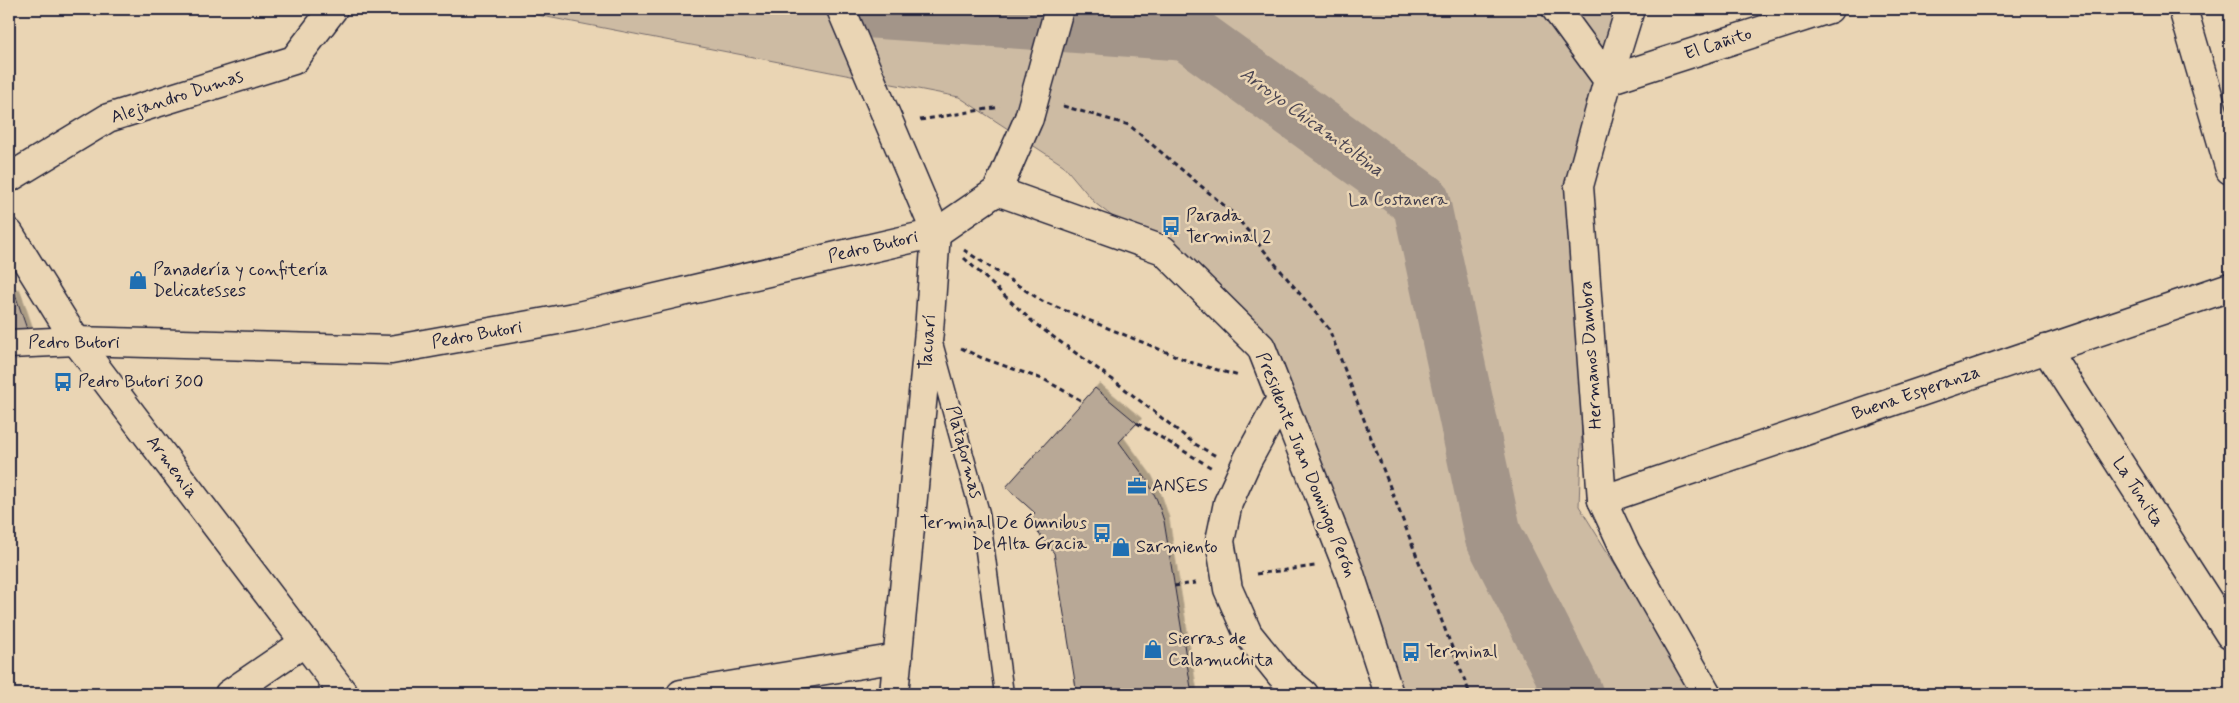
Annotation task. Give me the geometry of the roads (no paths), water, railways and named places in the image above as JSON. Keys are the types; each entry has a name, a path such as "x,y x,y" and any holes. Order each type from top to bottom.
{"street":[{"name":"Alejandro Dumas","path":"9,178 108,118 294,60 333,9"},
{"name":"Tacuarí","path":"841,9 936,232 929,331 894,694"},
{"path":"936,232 997,191 1029,118 1060,9"},
{"path":"1556,9 1608,80"},
{"name":"Hermanos Dambra","path":"1630,9 1579,186 1602,500 1626,552 1707,694"},
{"name":"El Cañito","path":"1608,80 1829,9"},
{"path":"2183,9 2230,170"},
{"name":"Presidente Juan Domingo Perón","path":"997,191 1163,250 1260,347 1345,561 1388,694"},
{"name":"Pedro Butori","path":"9,344 76,341 391,350 574,318 936,232"},
{"name":"Armenia","path":"9,233 76,341 344,694"},
{"name":"Buena Esperanza","path":"1602,500 2230,287"},
{"name":"La Tunita","path":"2046,349 2230,635"},
{"path":"1278,393 1228,503 1220,541 1228,589 1248,634 1281,675 1304,694"},
{"path":"229,694 305,642"},
{"path":"681,694 898,658"}],"lane":[{"name":"Plataformas","path":"929,331 980,513 1004,694"}],"waterway":[{"name":"Arroyo Chicamtoltina","path":"867,9 1187,32 1421,201 1493,535 1574,694"}],"place":[{"name":"Parada Terminal 2","path":"1171,226"},
{"name":"Panadería y confitería Delicatesses","path":"138,280"},
{"name":"Pedro Butori 300","path":"63,382"},
{"name":"ANSES","path":"1137,486"},
{"name":"Terminal De Ómnibus De Alta Gracia","path":"1102,533"},
{"name":"Sarmiento","path":"1121,547"},
{"name":"Sierras de Calamuchita","path":"1153,649"},
{"name":"Terminal","path":"1411,652"}],"park label":[{"name":"La Costanera","path":"1398,200"}]}
